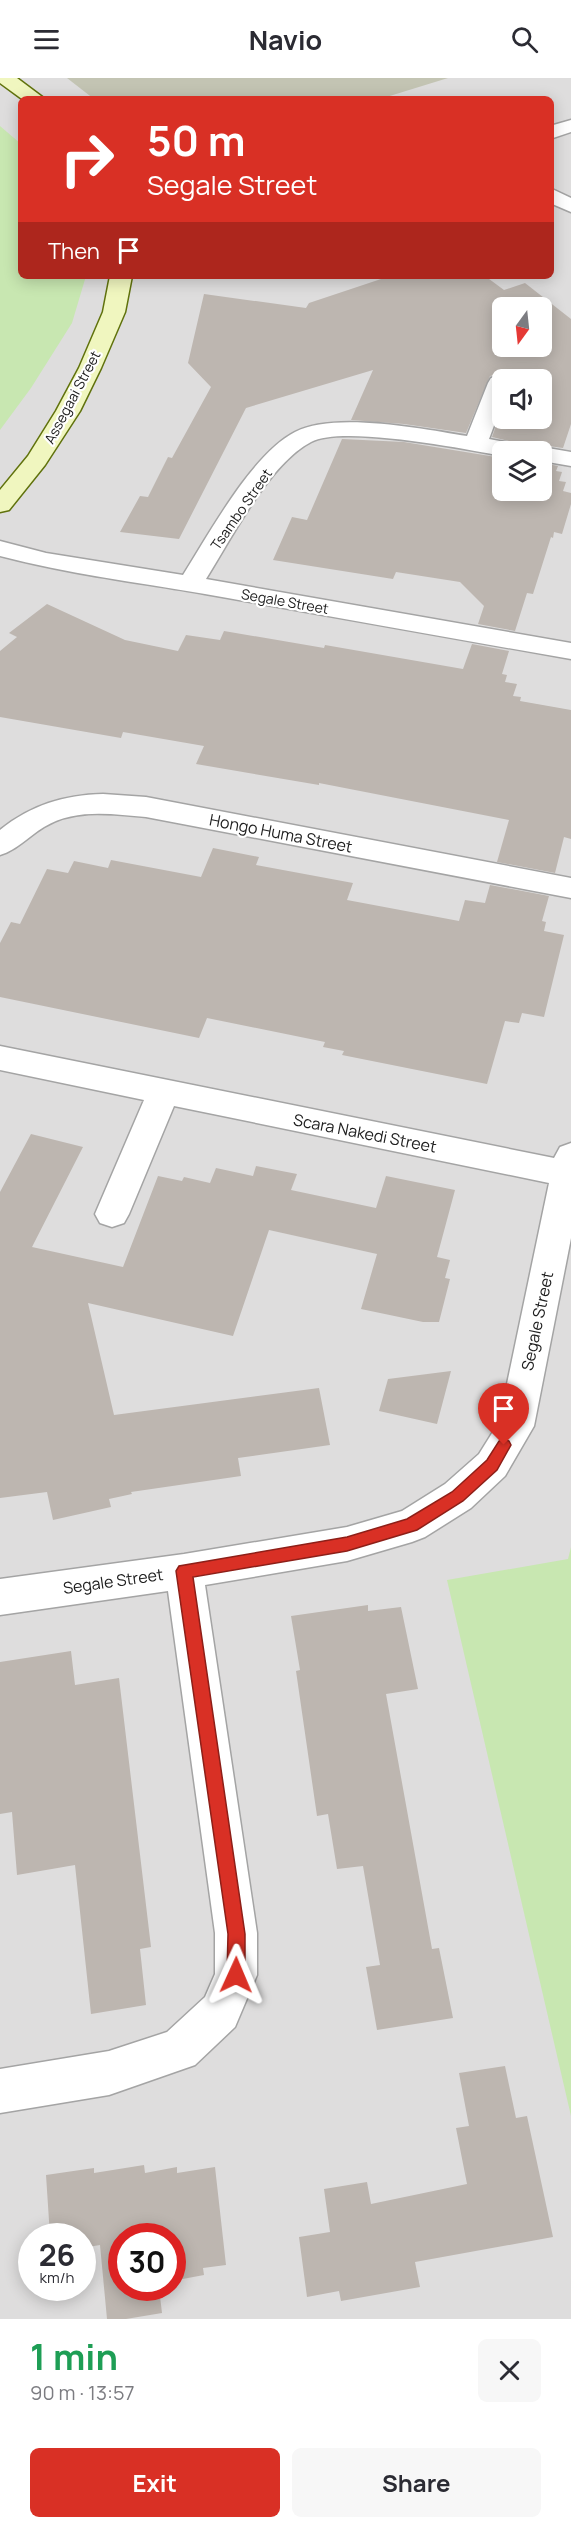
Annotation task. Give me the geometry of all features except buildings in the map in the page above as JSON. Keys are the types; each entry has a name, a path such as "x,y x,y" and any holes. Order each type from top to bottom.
{"street":[{"path":"5,78 30,96"},
{"path":"554,132 571,126"},
{"path":"554,196 571,206"},
{"name":"Assegaai Street","path":"0,505 37,460 68,411 90,368 114,312 120,279"},
{"path":"476,444 492,402"},
{"name":"Tsambo Street","path":"190,584 253,488 290,446 306,435 346,430 376,430 492,447"},
{"path":"552,456 571,459"},
{"name":"Segale Street","path":"0,548 87,568 571,649"},
{"name":"Hongo Huma Street","path":"0,845 36,817 62,807 97,802 146,807 571,888"},
{"name":"Scara Nakedi Street","path":"0,1058 163,1093 569,1165"},
{"path":"112,1214 163,1093"},
{"name":"Segale Street","path":"0,1597 184,1571 347,1544 412,1525 458,1496 492,1465 516,1426 569,1165"},
{"path":"0,2091 109,2073 180,2050 220,2012 236,1975 236,1934 184,1571"}],"shaded area":[{"path":"0,78 571,78 571,2319 0,2319"},
{"path":"67,78 448,78 390,96 90,96"}],"green space":[{"path":"0,126 18,141 18,279 85,279 72,323 31,388 0,430"},
{"path":"571,1547 571,2116 447,1580 568,1559"}],"route":[{"path":"236,1975 236,1934 184,1571 347,1544 412,1525 458,1496 492,1465 504,1445"}]}
